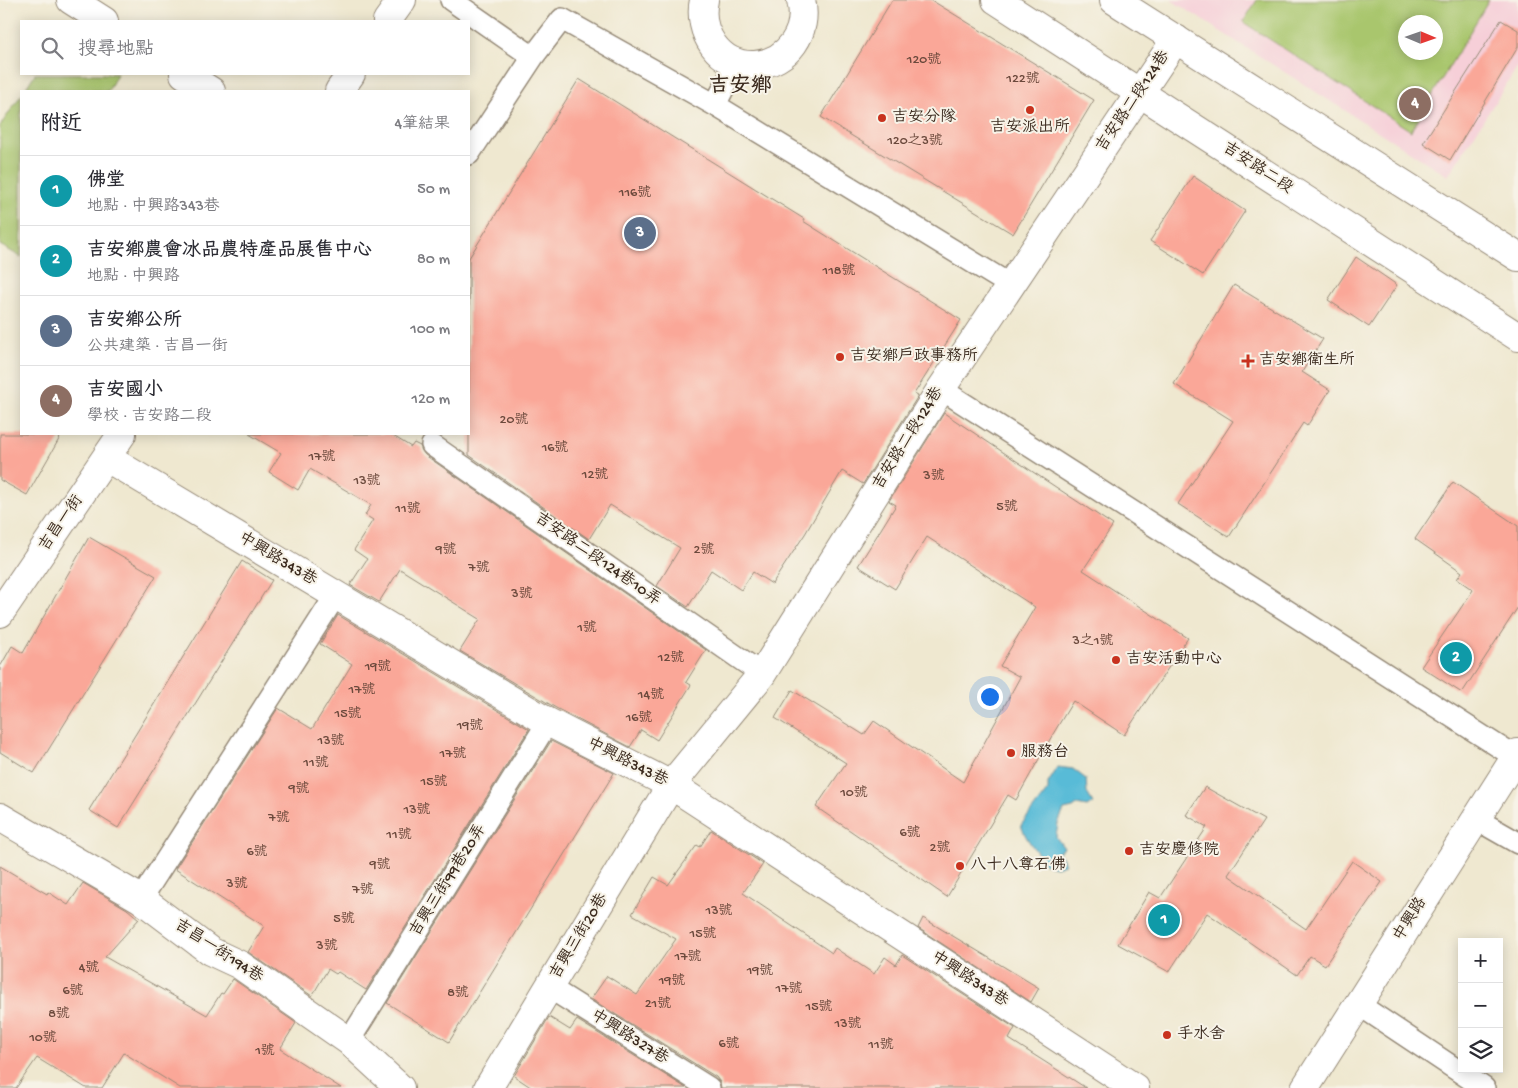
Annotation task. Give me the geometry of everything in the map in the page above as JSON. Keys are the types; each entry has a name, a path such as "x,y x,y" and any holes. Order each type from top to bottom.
{"street":[{"path":"71,0 102,20"},
{"path":"388,20 402,0"},
{"path":"704,0 702,10 704,26 710,42 722,54 737,62 754,65 770,62 785,53 796,41 803,25 801,0"},
{"name":"吉安路二段","path":"996,0 1518,337"},
{"path":"1114,0 1518,258"},
{"name":"吉安路二段124巷","path":"671,785 762,674 941,389 1176,39"},
{"path":"186,75 208,90"},
{"path":"340,90 350,75"},
{"name":"吉昌一街","path":"0,613 121,435"},
{"name":"中興路343巷","path":"107,458 548,722 671,785 1135,1088"},
{"name":"中興路","path":"1305,1088 1517,755"},
{"name":"吉興三街20巷","path":"488,1088 671,785"},
{"name":"吉昌一街194巷","path":"0,817 141,898 210,951 240,965 349,1041 400,1088"}],"lane":[{"path":"451,0 533,57"},
{"path":"470,152 533,57 562,19 715,105 1010,285"},
{"path":"715,105 737,62"},
{"path":"941,389 1517,755"},
{"name":"吉安路二段124巷10弄","path":"432,445 762,674"},
{"path":"141,898 336,595"},
{"name":"吉興三街99巷20弄","path":"349,1041 548,722"},
{"path":"1476,819 1518,843"},
{"name":"中興路327巷","path":"550,988 709,1088"},
{"path":"1358,1004 1484,1088"}],"shaded area":[{"path":"1171,0 1518,0 1518,66 1448,176"}],"green space":[{"path":"1257,0 1489,0 1411,131 1243,22"},
{"path":"34,75 116,75 109,90 25,90"},
{"path":"20,96 20,256 0,245 0,126"}],"water":[{"path":"1058,767 1073,769 1086,779 1087,793 1093,803 1087,807 1077,805 1064,810 1058,823 1056,837 1064,848 1058,852 1065,864 1056,867 1044,864 1021,825 1048,790 1048,783"}],"building":[{"name":"吉安分隊","path":"892,0 931,0 1094,100 1013,234 821,117"},
{"path":"1501,20 1518,30 1518,47 1450,160 1423,143"},
{"path":"579,79 804,219 803,221 961,320 914,394 918,396 863,484 842,471 805,534 772,584 753,572 741,590 711,570 688,607 657,586 680,548 610,505 589,539 469,455 470,256"},
{"path":"1193,176 1245,211 1203,275 1150,241"},
{"path":"1356,257 1397,285 1369,327 1328,300"},
{"path":"1234,285 1323,339 1302,372 1330,390 1307,426 1303,423 1229,537 1178,504 1233,421 1174,384"},
{"path":"944,413 1113,525 1083,570 1188,638 1124,735 1073,701 1016,800 1008,795 947,897 816,807 846,763 775,718 792,690 864,735 874,721 963,782 1020,677 1000,666 1035,607 927,537 895,589 858,566 896,505 889,501"},
{"path":"0,434 61,435 27,495 0,480"},
{"path":"251,435 392,435 411,447 414,443 420,446 425,455 706,650 686,682 691,685 657,740 641,730 630,747 556,708 460,651 480,619 400,569 379,602 350,585 367,559 354,550 373,520 365,515 371,505 310,469 298,490 269,472 281,453"},
{"path":"1453,482 1518,526 1518,607 1462,693 1421,667 1473,590 1457,579 1462,572 1415,539"},
{"path":"89,537 156,576 34,773 0,752 0,667 12,646 23,653"},
{"path":"242,561 272,580 118,828 89,810"},
{"path":"338,615 529,729 366,990 338,972 336,974 328,969 312,996 248,952 264,926 175,869 278,708 312,729 352,664 320,644"},
{"path":"551,741 614,773 449,1042 387,1003"},
{"path":"1205,787 1264,820 1228,875 1306,929 1352,861 1382,882 1325,965 1310,956 1297,975 1207,913 1169,972 1118,944 1149,892 1160,898 1207,827 1186,815"},
{"path":"711,830 763,864 743,893 832,953 835,948 874,974 885,957 896,965 902,955 1015,1028 1009,1039 1086,1088 721,1088 720,1082 716,1077 591,999 607,976 637,995 676,939 632,914 654,877 668,885 697,845 700,847"},
{"path":"0,866 68,905 83,883 127,909 139,919 105,957 207,1015 221,993 223,994 233,979 296,1023 280,1049 341,1088 180,1088 124,1053 102,1088 86,1088 37,1058 16,1088 0,1088"},
{"path":"923,918 1039,988 1031,1002 918,928"},
{"path":"549,1017 570,1030 577,1020 686,1088 532,1088 514,1076"}],"place":[{"name":"吉安國小","path":"1415,104"},
{"name":"吉安派出所","path":"1030,110"},
{"name":"吉安分隊","path":"882,118"},
{"name":"吉安鄉公所","path":"640,233"},
{"name":"吉安鄉戶政事務所","path":"840,357"},
{"name":"吉安鄉衛生所","path":"1248,361"},
{"name":"吉安鄉農會冰品農特產品展售中心","path":"1456,658"},
{"name":"吉安活動中心","path":"1116,660"},
{"name":"服務台","path":"1011,753"},
{"name":"吉安慶修院","path":"1129,851"},
{"name":"八十八尊石佛","path":"960,866"},
{"name":"佛堂","path":"1164,920"},
{"name":"手水舍","path":"1167,1035"}],"district":[{"name":"吉安鄉","path":"740,87"}]}
